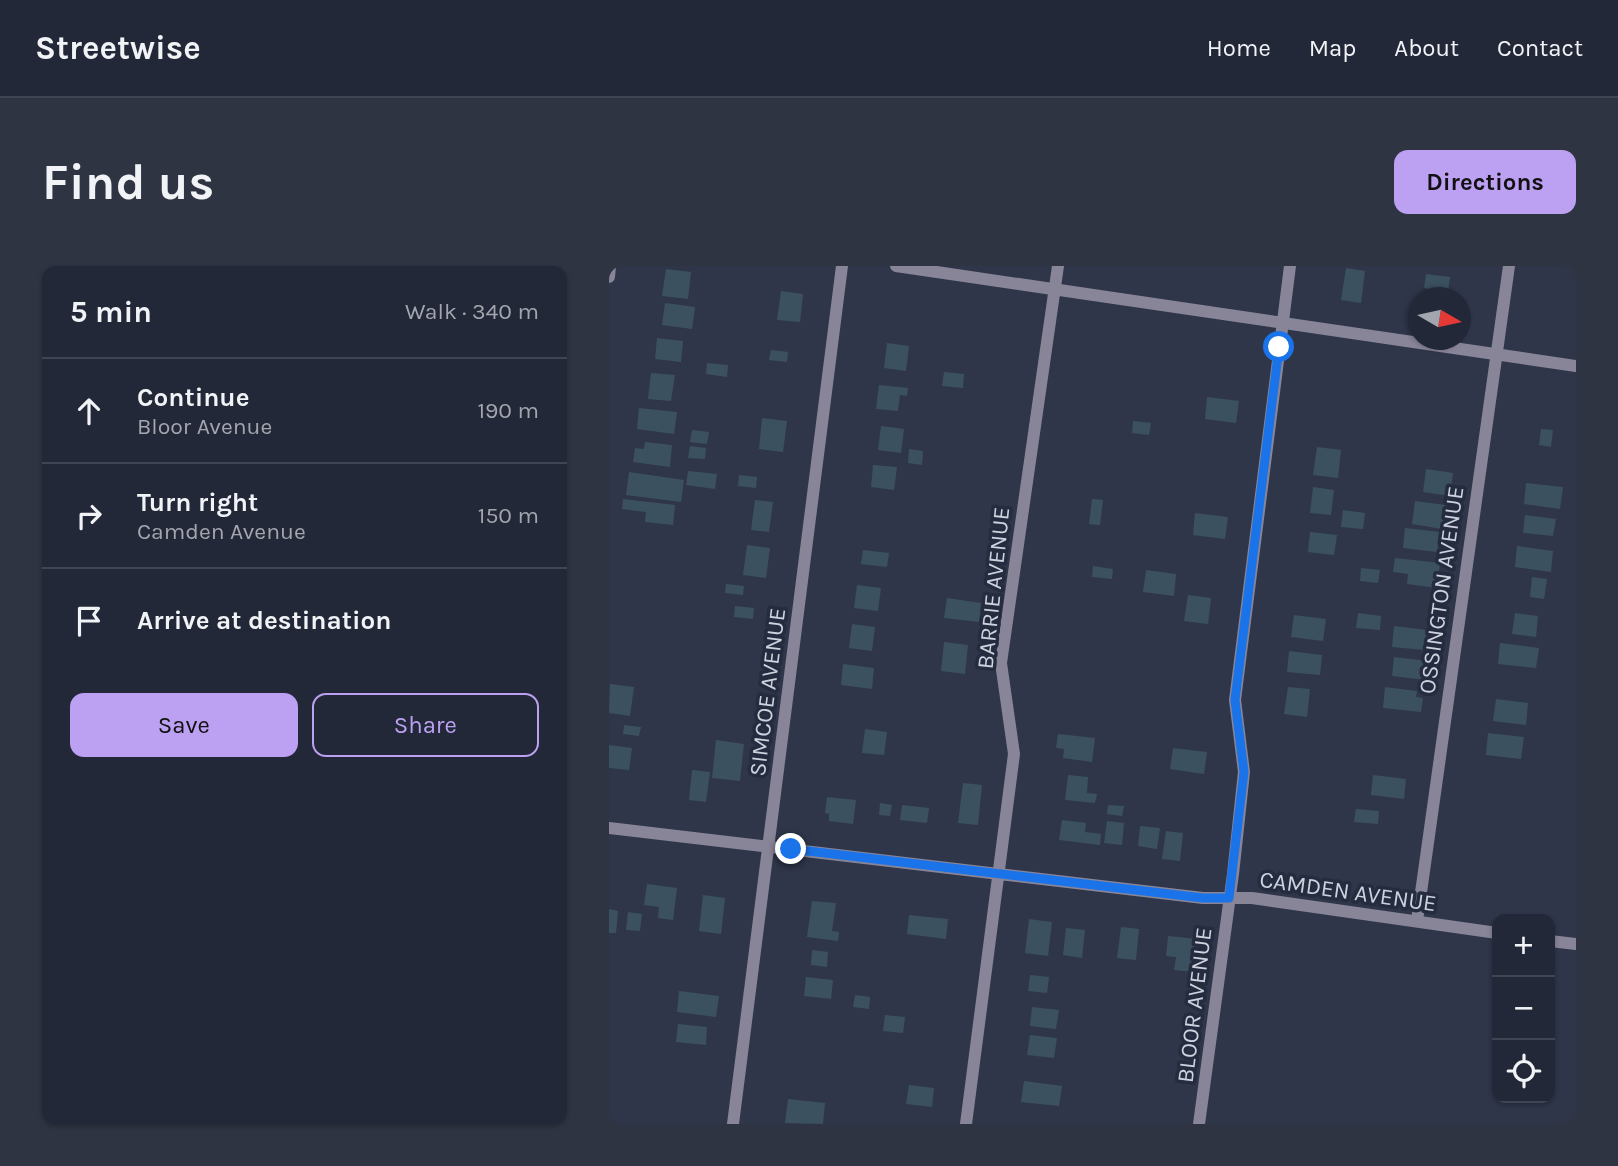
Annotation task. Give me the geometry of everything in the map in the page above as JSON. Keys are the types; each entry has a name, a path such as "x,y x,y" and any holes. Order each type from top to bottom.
{"street":[{"path":"609,277 610,266"},
{"name":"SIMCOE AVENUE","path":"733,1124 842,266"},
{"path":"896,266 1576,366"},
{"name":"BARRIE AVENUE","path":"965,1124 1014,754 1001,663 1058,266"},
{"name":"BLOOR AVENUE","path":"1199,1124 1244,772 1235,700 1290,266"},
{"name":"OSSINGTON AVENUE","path":"1417,920 1509,266"},
{"name":"CAMDEN AVENUE","path":"609,828 1203,898 1252,898 1492,932"},
{"path":"1555,942 1576,944"}],"building":[{"path":"1346,268 1365,271 1361,303 1341,300"},
{"path":"666,269 691,272 688,299 662,296"},
{"path":"1426,274 1450,277 1449,287 1424,287"},
{"path":"781,291 803,294 800,322 777,320"},
{"path":"665,303 695,307 692,329 662,325"},
{"path":"657,338 683,341 681,362 655,359"},
{"path":"887,343 909,346 906,371 884,368"},
{"path":"771,350 788,352 787,362 769,360"},
{"path":"707,363 728,365 727,377 706,374"},
{"path":"944,372 964,374 963,388 942,386"},
{"path":"651,373 675,375 671,401 648,399"},
{"path":"879,385 908,388 907,396 900,395 898,411 876,409"},
{"path":"1207,397 1239,401 1236,423 1205,419"},
{"path":"639,408 677,412 674,434 637,429"},
{"path":"762,418 787,421 783,452 759,449"},
{"path":"1133,421 1151,423 1149,435 1132,433"},
{"path":"881,426 904,429 901,453 878,450"},
{"path":"1541,429 1553,430 1551,447 1539,445"},
{"path":"692,430 709,432 707,444 690,442"},
{"path":"645,442 672,445 670,467 633,462 635,448 644,449"},
{"path":"690,446 706,448 705,459 688,458"},
{"path":"1317,447 1341,450 1338,478 1313,475"},
{"path":"909,449 923,451 922,465 908,463"},
{"path":"873,465 897,467 894,490 871,487"},
{"path":"1426,469 1453,473 1450,496 1423,492"},
{"path":"688,471 717,474 715,489 686,485"},
{"path":"629,472 684,480 681,502 626,495"},
{"path":"739,475 757,477 756,488 738,486"},
{"path":"1526,483 1563,487 1560,509 1524,504"},
{"path":"1313,487 1334,490 1331,515 1310,513"},
{"path":"623,499 675,505 673,525 645,522 646,512 622,509"},
{"path":"1092,499 1103,500 1100,525 1089,524"},
{"path":"755,500 773,502 769,532 751,530"},
{"path":"1415,501 1446,505 1446,525 1443,524 1442,529 1412,524"},
{"path":"1343,510 1365,513 1363,529 1341,527"},
{"path":"1195,513 1228,517 1225,539 1193,535"},
{"path":"1525,515 1556,519 1553,536 1523,533"},
{"path":"1405,528 1440,532 1437,552 1403,548"},
{"path":"1310,532 1337,535 1334,555 1308,552"},
{"path":"747,545 770,548 766,578 743,575"},
{"path":"1517,546 1553,551 1551,572 1515,567"},
{"path":"863,550 889,553 887,567 861,564"},
{"path":"1395,558 1440,563 1437,588 1407,584 1408,574 1393,572"},
{"path":"1093,566 1113,569 1112,579 1092,577"},
{"path":"1361,568 1380,570 1378,583 1360,581"},
{"path":"1146,570 1176,574 1174,596 1143,592"},
{"path":"1532,577 1547,579 1544,599 1530,597"},
{"path":"726,584 744,586 743,595 725,593"},
{"path":"857,585 881,588 878,611 854,608"},
{"path":"1188,595 1211,598 1208,624 1184,621"},
{"path":"947,598 981,603 979,622 944,618"},
{"path":"735,606 754,608 753,619 734,617"},
{"path":"1358,613 1381,616 1380,630 1356,628"},
{"path":"1515,613 1538,616 1536,637 1512,634"},
{"path":"1294,615 1326,619 1323,641 1291,637"},
{"path":"852,624 875,627 872,651 849,648"},
{"path":"1394,626 1427,630 1425,650 1392,647"},
{"path":"944,642 968,645 965,674 941,671"},
{"path":"1500,643 1539,648 1536,668 1498,664"},
{"path":"1289,651 1322,655 1320,675 1287,672"},
{"path":"1394,657 1428,661 1426,680 1392,676"},
{"path":"843,664 874,668 872,689 841,685"},
{"path":"610,684 634,687 630,716 609,713"},
{"path":"1288,687 1310,689 1307,717 1284,714"},
{"path":"1385,687 1417,691 1416,697 1423,698 1421,712 1383,708"},
{"path":"1496,699 1528,703 1526,725 1493,721"},
{"path":"624,725 641,727 639,736 623,734"},
{"path":"865,729 887,732 884,755 862,753"},
{"path":"1488,733 1524,737 1521,759 1486,755"},
{"path":"1058,734 1095,738 1092,762 1063,758 1064,749 1056,748"},
{"path":"716,740 744,744 740,781 712,778"},
{"path":"609,745 632,748 629,770 609,768"},
{"path":"1173,748 1207,752 1204,774 1170,769"},
{"path":"692,770 710,772 706,802 689,800"},
{"path":"1068,775 1088,777 1087,793 1097,794 1095,803 1065,800"},
{"path":"1373,775 1406,779 1404,799 1371,795"},
{"path":"963,783 982,785 978,825 958,823"},
{"path":"827,797 856,800 853,824 829,821 829,814 825,813"},
{"path":"880,803 892,805 890,816 879,815"},
{"path":"902,805 929,808 927,823 900,820"},
{"path":"1108,805 1124,806 1122,816 1107,814"},
{"path":"1356,809 1379,811 1378,824 1354,822"},
{"path":"1062,820 1086,823 1085,832 1101,834 1100,845 1059,840"},
{"path":"1107,821 1124,823 1122,845 1104,843"},
{"path":"1140,826 1160,828 1157,849 1138,846"},
{"path":"1166,831 1183,833 1180,861 1162,859"},
{"path":"647,884 677,888 673,920 658,918 659,907 644,905"},
{"path":"703,895 725,898 721,934 699,931"},
{"path":"812,901 836,903 832,931 839,932 838,941 807,937"},
{"path":"609,909 618,911 616,933 609,933"},
{"path":"628,912 642,914 640,931 626,930"},
{"path":"909,915 948,919 946,939 907,934"},
{"path":"1029,919 1052,922 1048,956 1025,953"},
{"path":"1121,927 1139,929 1136,960 1117,958"},
{"path":"1066,928 1085,930 1082,958 1063,955"},
{"path":"1168,936 1197,939 1194,972 1174,970 1176,957 1166,956"},
{"path":"812,950 828,952 827,967 811,965"},
{"path":"1030,975 1049,977 1047,993 1028,991"},
{"path":"806,977 833,980 831,999 804,996"},
{"path":"679,991 719,996 716,1017 677,1012"},
{"path":"855,995 870,997 869,1009 853,1007"},
{"path":"1032,1007 1059,1010 1056,1029 1030,1026"},
{"path":"885,1015 905,1017 903,1033 883,1031"},
{"path":"678,1024 707,1027 706,1045 676,1042"},
{"path":"1030,1035 1057,1038 1054,1058 1027,1055"},
{"path":"1024,1081 1062,1086 1059,1106 1021,1102"},
{"path":"909,1085 934,1088 932,1107 906,1104"},
{"path":"788,1099 825,1103 823,1124 785,1123"}],"route":[{"path":"791,849 1203,898 1229,898 1244,772 1235,700 1279,347"}]}
